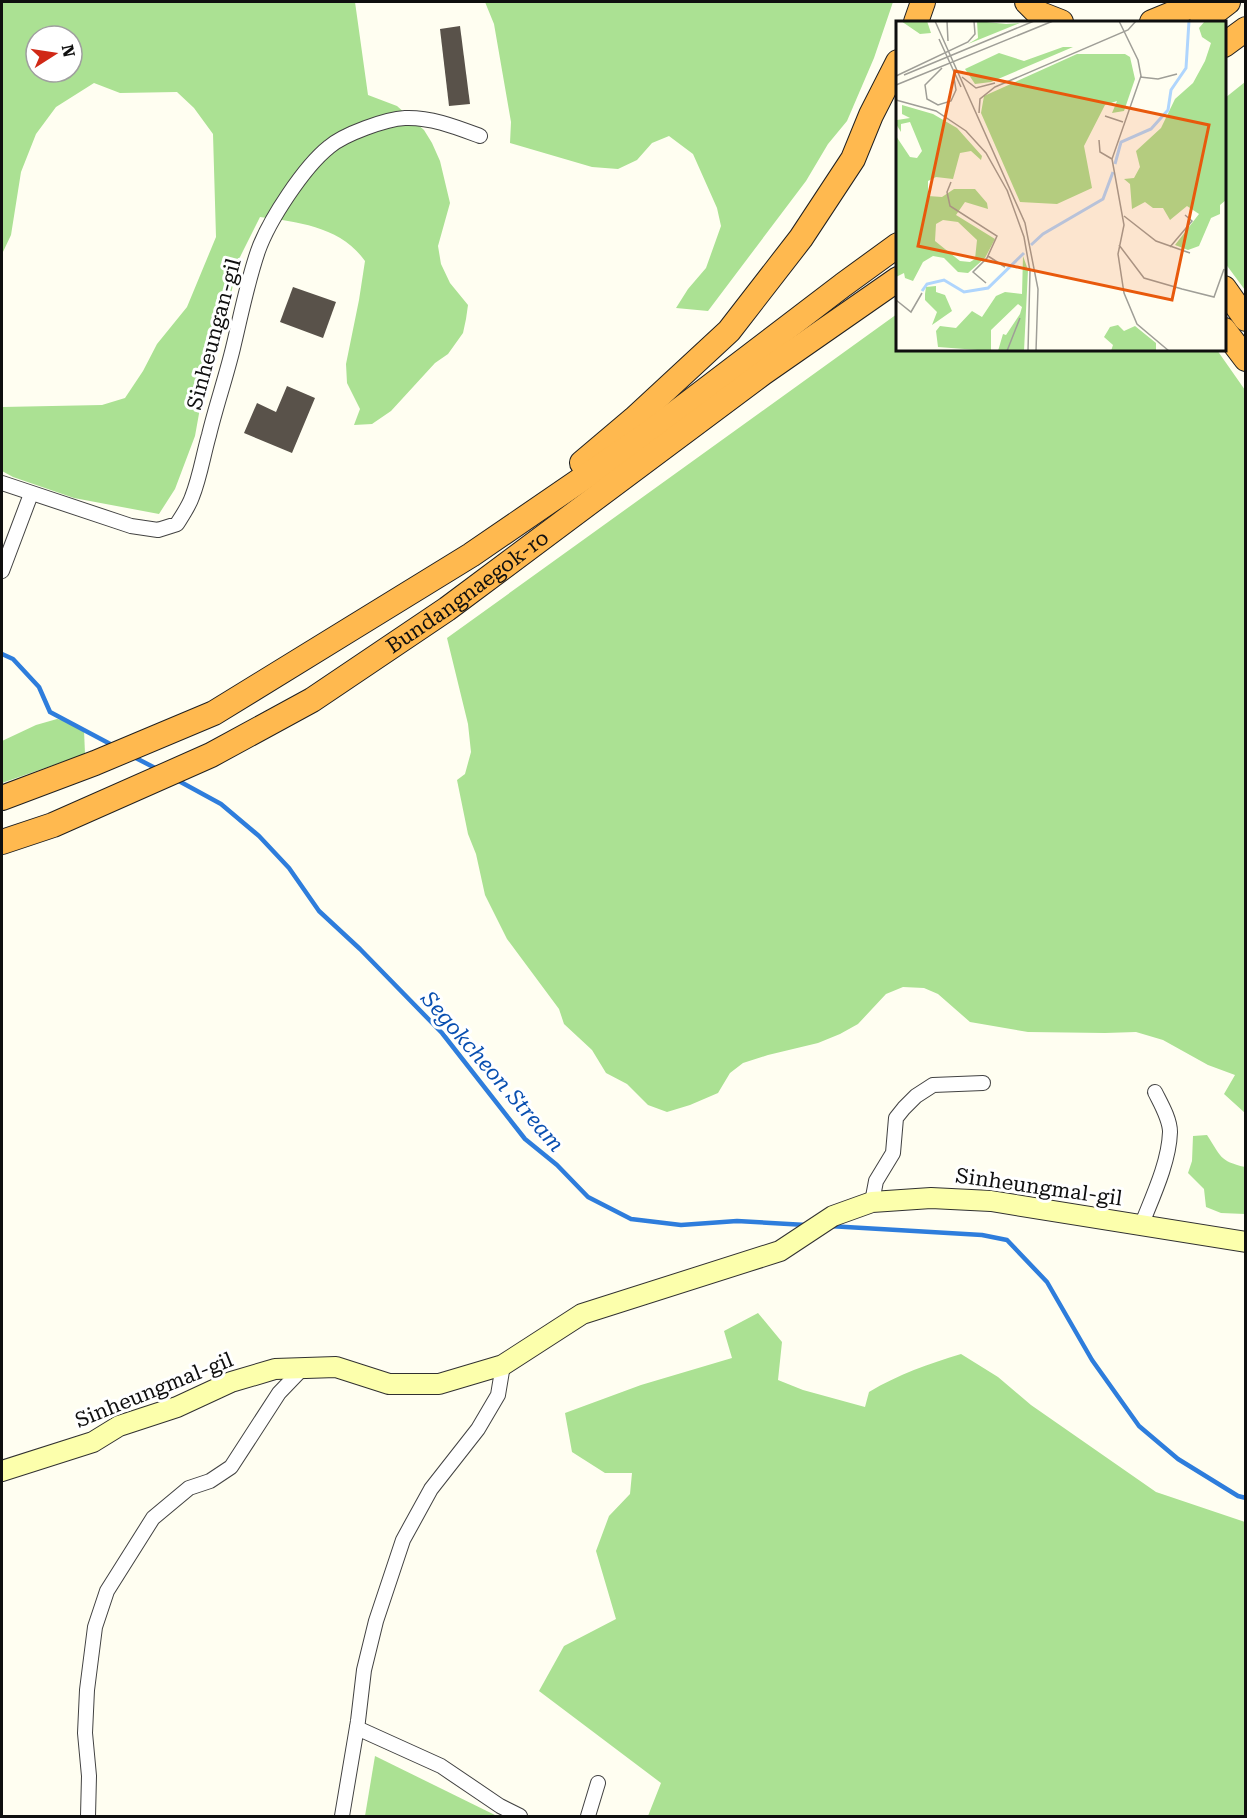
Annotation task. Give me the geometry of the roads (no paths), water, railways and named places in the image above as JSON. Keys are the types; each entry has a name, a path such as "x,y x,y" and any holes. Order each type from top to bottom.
{"highway":[{"path":"916,21 923,2"},
{"path":"1028,2 1038,13 1058,21"},
{"path":"1154,21 1201,2"},
{"path":"1203,21 1228,2"},
{"path":"1226,43 1245,29"},
{"path":"471,555 634,419 729,331 801,238 853,159 896,64"},
{"name":"Bundangnaegok-ro","path":"2,798 112,756 214,713 471,555 650,433 896,247"},
{"name":"Bundangnaegok-ro","path":"2,842 53,825 211,755 312,700 447,609 764,373 896,280"},
{"path":"1226,291 1245,318"},
{"path":"1226,333 1245,359"}],"street":[{"name":"Sinheungan-gil","path":"2,483 131,526 158,530 177,525 192,499 198,479 209,433 221,397 244,295 259,249 289,194 315,159 331,145 354,133 404,118 449,124 480,136"},
{"path":"2,571 31,494"},
{"path":"872,1202 876,1180 893,1153 896,1118 904,1108 916,1096 933,1085 983,1083"},
{"path":"1141,1226 1163,1169 1170,1131 1168,1119 1155,1092"},
{"name":"Sinheungmal-gil","path":"2,1470 93,1442 119,1426 177,1407 231,1382 275,1370 336,1367 389,1384 439,1384 503,1365 582,1314 780,1251 833,1216 872,1202 931,1198 991,1201 1245,1242"},
{"path":"342,1816 364,1670 376,1621 403,1540 431,1489 478,1429 498,1395 503,1365"},
{"path":"88,1816 89,1776 85,1733 87,1690 95,1628 107,1591 153,1518 189,1488 210,1481 231,1467 279,1393 304,1367"},
{"path":"357,1728 441,1766 500,1806 520,1816"},
{"path":"588,1816 598,1783"}],"waterway":[{"name":"Segokcheon Stream","path":"2,654 13,659 39,687 50,712 114,746"},
{"name":"Segokcheon Stream","path":"132,756 159,770"},
{"name":"Segokcheon Stream","path":"177,780 221,804 259,836 289,868 319,911 360,949 442,1033 525,1139 557,1165 588,1197 631,1219 681,1225 737,1221 806,1225"},
{"name":"Segokcheon Stream","path":"829,1226 982,1235 1007,1240 1047,1282 1092,1360 1139,1426 1178,1459 1238,1496 1246,1498"}]}
